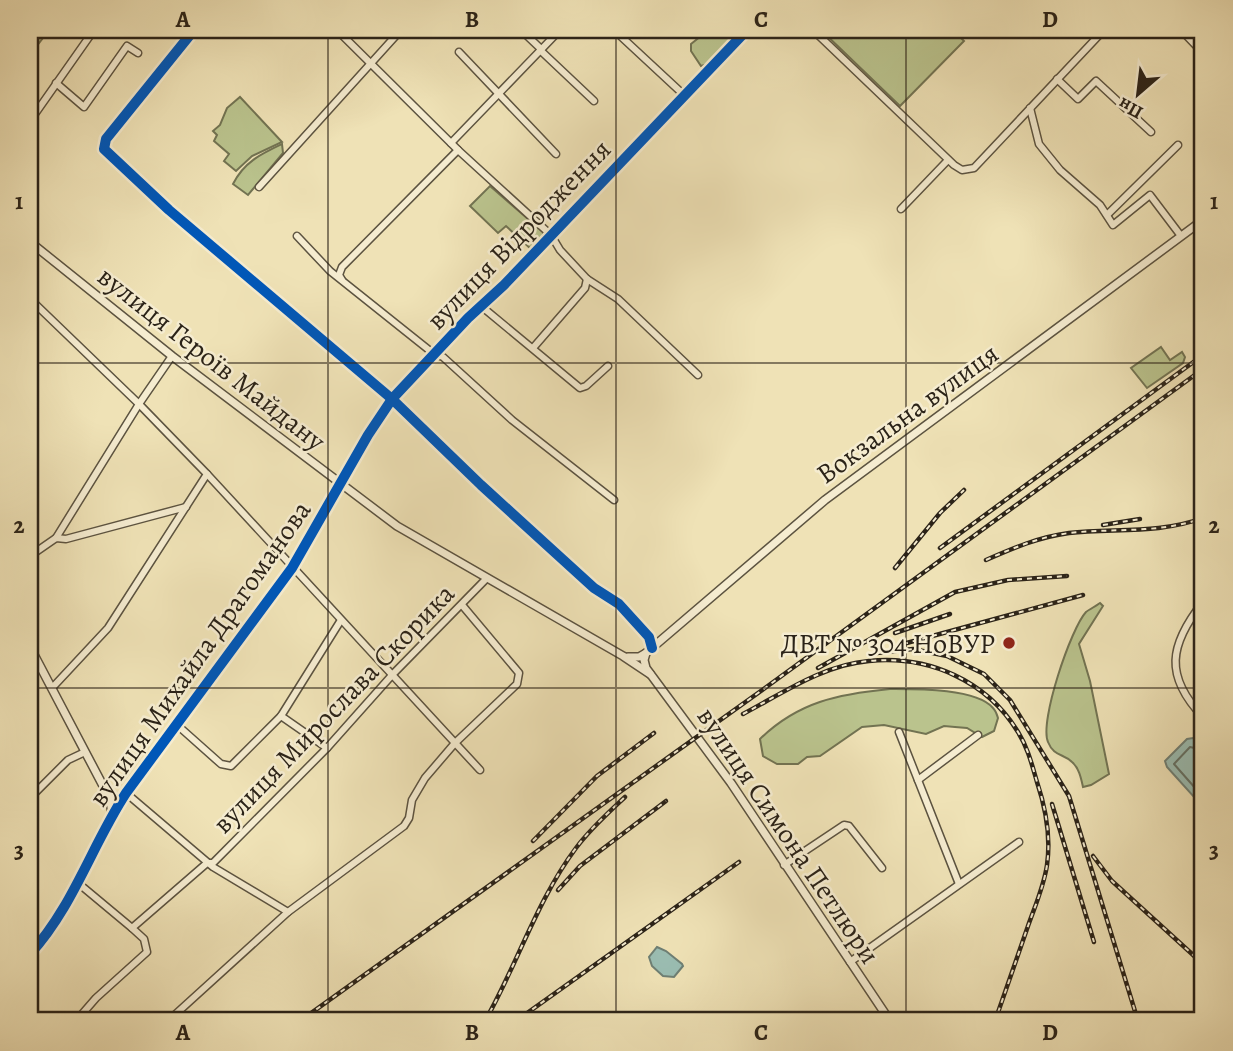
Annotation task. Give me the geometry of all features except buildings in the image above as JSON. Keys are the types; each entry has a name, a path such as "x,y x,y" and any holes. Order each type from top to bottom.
{"street":[{"path":"31,117 94,30"},
{"path":"194,30 103,144 104,149 169,210 392,399 594,588 627,611 649,637 649,650 644,660 650,674"},
{"path":"337,30 458,150 551,235 559,250 587,279 618,299 698,375"},
{"path":"259,187 401,30"},
{"path":"521,30 594,101"},
{"path":"451,143 560,30"},
{"path":"614,30 684,95"},
{"name":"вулиця Відродження","path":"341,485 368,435 392,399 747,30"},
{"path":"813,30 948,160 962,170 974,168 1104,30"},
{"path":"1181,30 1203,53"},
{"path":"56,83 84,107 127,46 138,52"},
{"path":"459,52 556,154"},
{"path":"1057,79 1078,99 1096,81 1151,132"},
{"path":"1030,108 1039,144 1060,170 1100,205 1113,225 1150,195"},
{"path":"1107,215 1178,145"},
{"path":"344,281 339,275 342,267 458,150"},
{"path":"901,209 948,160"},
{"path":"1141,181 1181,236"},
{"name":"Вокзальна вулиця","path":"649,650 825,500 1203,220"},
{"path":"297,236 330,271 434,354 443,356 512,420 614,500"},
{"name":"вулиця Героїв Майдану","path":"30,242 172,356 397,526 650,674"},
{"path":"533,348 585,288 587,279"},
{"path":"30,299 207,474 480,771"},
{"path":"481,306 580,388 586,386 608,366"},
{"path":"30,556 56,538 172,356"},
{"path":"52,688 108,628 207,474"},
{"name":"вулиця Михайла Драгоманова","path":"30,954 66,907 112,815 126,793 292,568 341,485"},
{"path":"56,538 66,539 186,507"},
{"name":"вулиця Мирослава Скорика","path":"132,928 207,863 213,863 486,578"},
{"path":"1203,602 1188,620 1178,642 1175,669 1178,682 1190,703 1203,717"},
{"path":"168,1021 288,912 407,823 412,800 425,778 455,743 511,692 520,679 519,673 462,605"},
{"path":"176,724 226,766 231,766 281,716 341,620"},
{"path":"30,647 110,799 112,815"},
{"path":"623,656 639,657 649,650"},
{"name":"вулиця Симона Петлюри","path":"650,674 731,783 890,1021"},
{"path":"281,716 327,747"},
{"path":"898,732 959,884"},
{"path":"918,780 978,735"},
{"path":"30,798 68,760 85,752"},
{"path":"126,793 207,863 288,912"},
{"path":"784,865 844,825 849,826 882,868"},
{"path":"850,962 1019,842"},
{"path":"76,1021 96,998 147,952 144,939 78,883"}],"green space":[{"path":"30,30 49,30 36,47 30,42"},
{"path":"742,30 711,63 701,66 691,51 691,44 701,36 702,31"},
{"path":"821,30 953,30 964,41 900,106"},
{"path":"240,97 282,142 252,156 236,171 224,161 229,154 214,141 217,135 213,131 220,125 227,108"},
{"path":"282,144 283,153 248,195 233,184 248,164"},
{"path":"490,186 543,232 544,235 531,249 506,226 498,233 470,206"},
{"path":"1161,347 1170,360 1182,352 1185,357 1183,363 1147,388 1131,368"},
{"path":"1100,603 1103,606 1079,644 1090,681 1109,774 1083,787 1076,767 1069,759 1053,750 1046,731 1052,696 1072,636 1086,612"},
{"path":"890,689 944,691 985,701 995,710 998,718 994,731 982,737 967,728 944,726 926,734 884,725 862,727 820,756 807,757 798,764 777,764 763,756 760,739 774,726 804,708 836,697"}],"water":[{"path":"1193,738 1203,745 1203,807 1167,767 1165,761 1187,739"},
{"path":"657,947 682,964 674,977 663,976 652,966 649,957"}],"railway":[{"path":"940,548 1203,355"},
{"path":"300,1021 765,688 1203,369"},
{"path":"895,568 940,513 964,490"},
{"path":"986,560 1047,537 1170,526 1203,518"},
{"path":"1103,525 1140,519"},
{"path":"818,668 955,592 1008,580 1067,576"},
{"path":"903,644 1083,595"},
{"path":"895,633 950,614"},
{"path":"877,653 913,649 947,656 984,674 1010,700 1069,796 1138,1021"},
{"path":"743,714 819,674 852,664 891,660 913,662 954,675 973,686 1005,714 1027,750 1040,792 1048,834 1048,855 1042,888 995,1021"},
{"path":"533,841 597,776 654,733"},
{"path":"485,1021 562,868 587,834 625,797"},
{"path":"558,890 580,866 666,801"},
{"path":"1052,804 1094,942"},
{"path":"1093,856 1112,881 1203,964"},
{"path":"516,1021 739,862"}],"cycle path":[{"path":"194,30 106,139 104,149 169,210 392,399 594,588 619,604 649,637 652,648"},
{"path":"30,954 45,936 70,896 126,793 292,568 368,435 392,399 747,30"}],"place":[{"name":"ДВТ № 304 НоВУР","path":"1009,643"}]}
